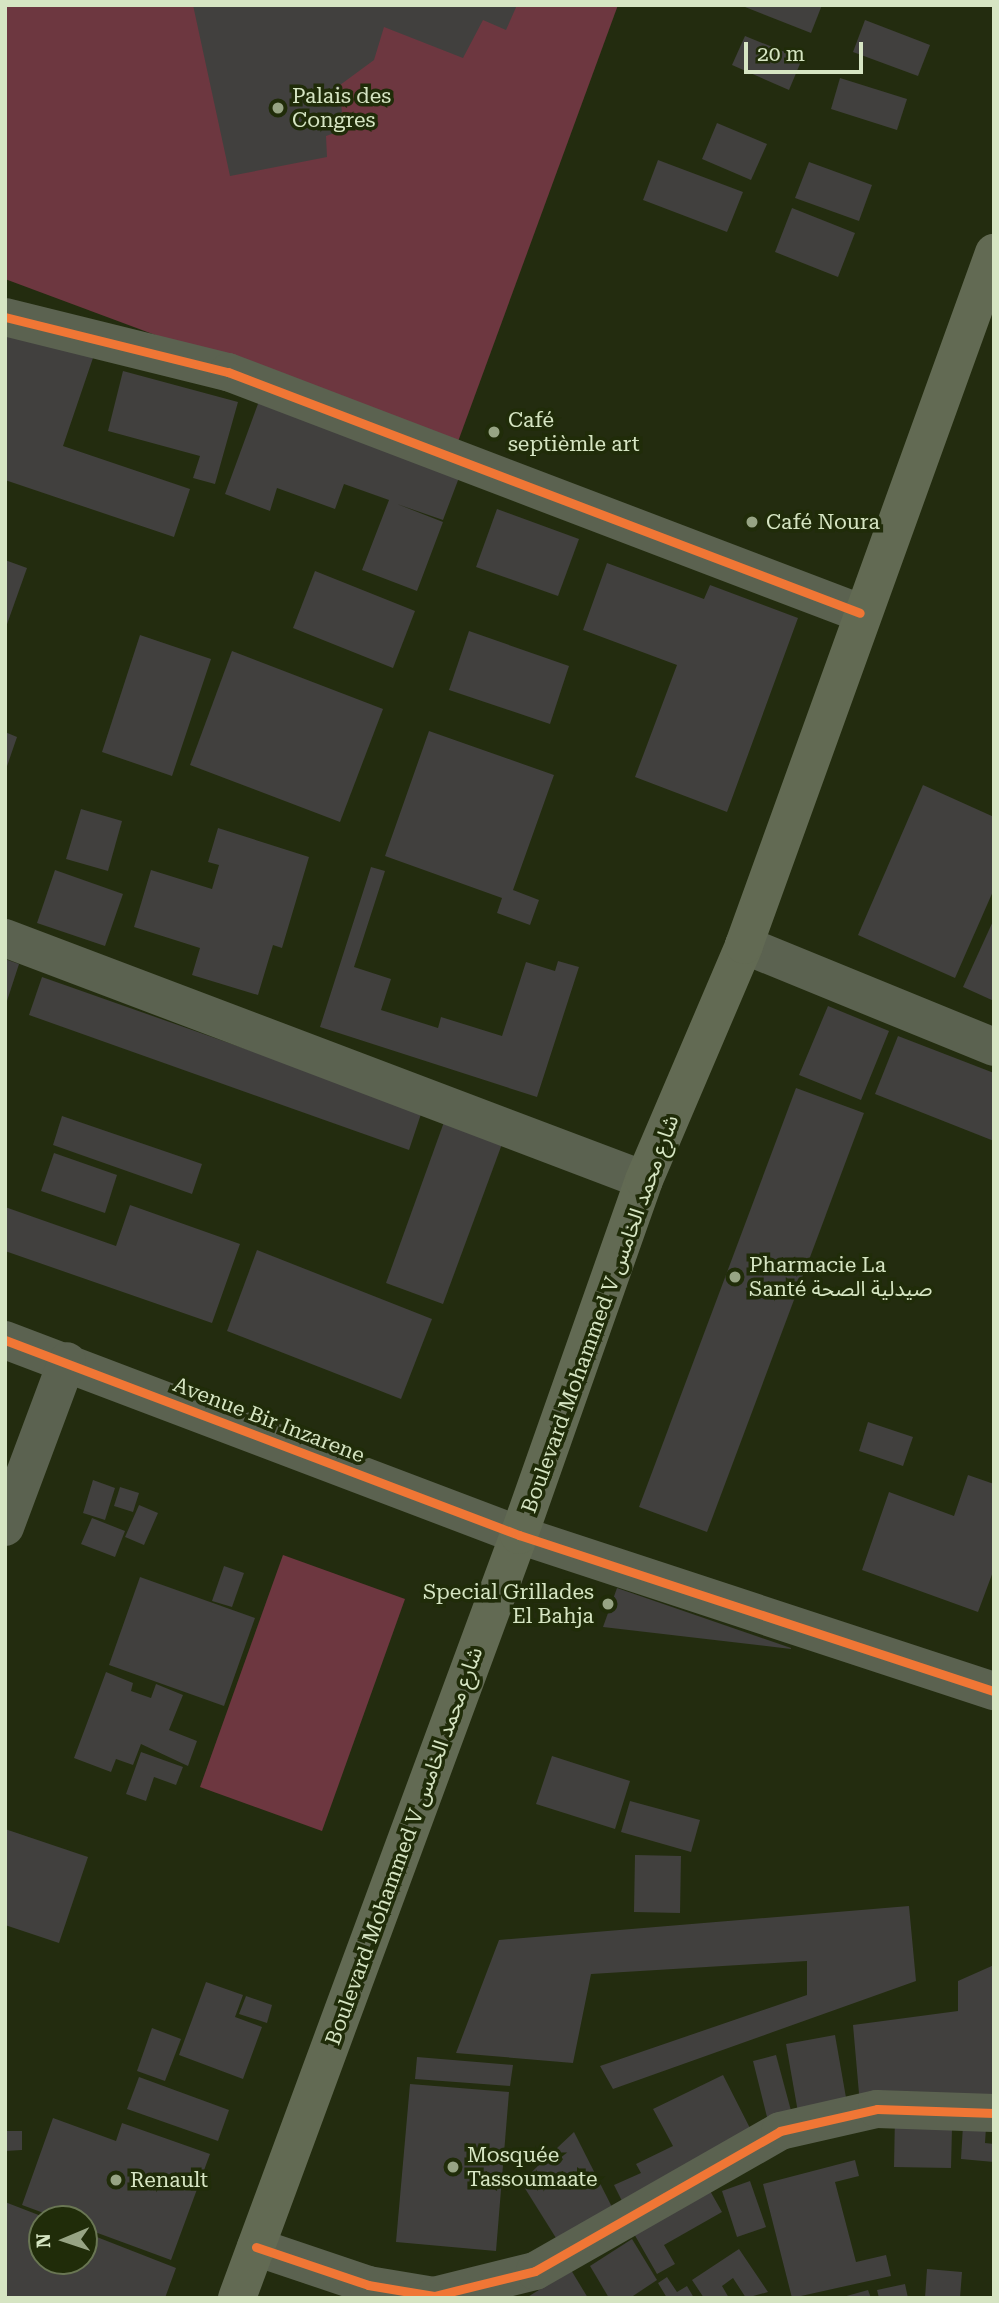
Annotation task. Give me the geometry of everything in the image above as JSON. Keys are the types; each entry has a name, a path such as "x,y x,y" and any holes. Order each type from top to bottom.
{"main road":[{"name":"Boulevard Mohammed V شارع محمد الخامس","path":"237,2298 519,1535 644,1180 744,945 860,613 994,253"}],"street":[{"path":"5,317 228,372 860,613"},
{"path":"5,938 644,1180"},
{"path":"744,945 994,1047"},
{"name":"Avenue Bir Inzarene","path":"5,1340 519,1535 994,1690"},
{"path":"5,1527 67,1362"},
{"path":"256,2247 368,2291 434,2296 535,2270 780,2131 877,2109 994,2113"}],"shaded area":[{"path":"5,5 618,5 456,447 5,279"},
{"path":"283,1555 405,1599 322,1831 200,1787"}],"building":[{"name":"Palais des Congres","path":"193,5 517,5 506,30 483,20 463,58 384,27 374,60 340,85 343,130 326,136 327,157 230,176"},
{"path":"740,5 822,5 811,33"},
{"path":"865,20 930,45 918,76 853,52"},
{"path":"745,36 802,59 789,90 732,65"},
{"path":"840,78 907,99 897,130 831,109"},
{"path":"717,123 767,144 751,180 702,159"},
{"path":"658,160 743,192 727,232 643,200"},
{"path":"809,162 872,185 859,221 795,198"},
{"path":"792,208 855,233 838,277 775,252"},
{"path":"5,325 94,355 63,446 190,489 174,537 5,480"},
{"path":"123,371 238,402 215,484 193,478 200,456 108,431"},
{"path":"259,401 460,475 443,520 397,504 443,522 417,591 362,570 389,500 344,484 335,509 277,488 270,511 225,494"},
{"path":"497,509 579,539 558,596 476,567"},
{"path":"5,560 27,568 6,627 5,627"},
{"path":"607,563 704,599 710,585 798,618 727,812 635,777 677,665 583,630"},
{"path":"315,571 415,611 393,668 293,628"},
{"path":"469,631 569,666 550,724 449,690"},
{"path":"140,635 211,659 172,776 102,752"},
{"path":"232,651 383,709 340,822 190,765"},
{"path":"429,731 554,775 513,890 539,900 530,925 497,913 502,898 385,856"},
{"path":"5,732 17,737 6,769 5,769"},
{"path":"923,785 994,817 994,889 955,978 858,935"},
{"path":"81,809 122,821 108,871 66,859"},
{"path":"218,828 309,857 282,948 273,945 258,995 192,975 200,948 134,927 151,870 212,889 219,865 208,862"},
{"path":"371,867 385,871 354,967 391,979 381,1010 438,1028 441,1017 502,1036 526,962 555,971 558,961 579,967 537,1097 320,1027"},
{"path":"55,870 123,894 105,946 37,923"},
{"path":"994,919 994,1001 963,987"},
{"path":"5,959 19,964 6,1004 5,1004"},
{"path":"42,977 422,1111 409,1150 29,1015"},
{"path":"828,1006 889,1031 861,1100 799,1075"},
{"path":"898,1036 994,1073 994,1141 875,1094"},
{"path":"796,1088 864,1113 707,1532 639,1507"},
{"path":"62,1116 202,1164 192,1194 53,1145"},
{"path":"444,1122 502,1144 443,1304 386,1283"},
{"path":"54,1153 117,1175 105,1213 41,1191"},
{"path":"130,1205 240,1244 212,1323 5,1251 5,1207 116,1246"},
{"path":"257,1250 432,1319 401,1399 227,1331"},
{"path":"868,1422 913,1437 903,1466 859,1451"},
{"path":"968,1475 994,1484 994,1569 978,1612 862,1570 889,1492 954,1516"},
{"path":"93,1480 115,1488 105,1520 83,1513"},
{"path":"120,1487 139,1493 133,1512 114,1506"},
{"path":"139,1505 158,1513 144,1545 125,1537"},
{"path":"92,1518 125,1531 115,1557 81,1544"},
{"path":"224,1566 244,1573 232,1607 212,1601"},
{"path":"140,1577 255,1618 224,1706 109,1665"},
{"path":"617,1588 791,1648 791,1649 603,1627"},
{"path":"106,1672 133,1683 131,1691 151,1698 156,1684 183,1695 169,1730 197,1741 188,1766 141,1744 133,1765 116,1759 111,1772 74,1758"},
{"path":"141,1752 183,1767 176,1785 154,1777 146,1801 126,1794"},
{"path":"552,1756 630,1781 615,1829 536,1804"},
{"path":"630,1801 700,1820 691,1852 621,1832"},
{"path":"5,1829 88,1857 59,1943 5,1925"},
{"path":"635,1855 681,1856 680,1913 634,1912"},
{"path":"909,1906 916,1981 613,2089 600,2066 807,1995 807,1961 591,1974 573,2063 456,2053 499,1940"},
{"path":"994,1965 994,2105 860,2105 853,2025 958,2011 958,1981"},
{"path":"206,1982 243,1995 235,2017 262,2027 243,2079 179,2055"},
{"path":"246,1996 272,2005 267,2023 239,2014"},
{"path":"152,2028 181,2039 165,2081 137,2071"},
{"path":"835,2035 848,2109 799,2118 786,2044"},
{"path":"776,2055 793,2118 769,2125 753,2061"},
{"path":"417,2057 513,2065 510,2086 415,2079"},
{"path":"723,2075 754,2136 622,2201 614,2185 641,2173 636,2164 673,2146 653,2109"},
{"path":"139,2077 229,2110 218,2141 127,2109"},
{"name":"Mosquée Tassoumaate","path":"410,2084 509,2092 496,2251 396,2242"},
{"path":"895,2116 952,2128 951,2168 894,2167"},
{"name":"Renault","path":"53,2118 116,2141 122,2123 210,2154 171,2260 98,2233 98,2205 28,2205 28,2207 22,2205"},
{"path":"963,2125 986,2127 985,2143 994,2144 994,2162 961,2159"},
{"path":"5,2131 22,2131 22,2150 5,2151"},
{"path":"574,2132 613,2209 556,2238 521,2182"},
{"path":"855,2160 859,2176 835,2182 856,2262 886,2255 891,2276 792,2298 763,2184"},
{"path":"750,2181 766,2227 737,2237 722,2191"},
{"path":"709,2189 722,2212 664,2245 675,2264 657,2274 633,2232"},
{"path":"5,2202 28,2211 28,2275 98,2275 98,2237 176,2268 165,2298 5,2298"},
{"path":"632,2239 657,2280 630,2298 609,2298 590,2266"},
{"path":"739,2249 768,2292 746,2298 733,2278 722,2286 729,2298 704,2298 692,2280"},
{"path":"927,2269 962,2272 960,2298 925,2298"},
{"path":"571,2270 588,2298 526,2298"},
{"path":"667,2277 677,2292 687,2286 694,2298 667,2298 658,2283"},
{"path":"905,2284 908,2298 879,2298 877,2290"},
{"path":"868,2290 871,2298 843,2298 843,2297"}],"cycle path":[{"path":"5,317 228,372 860,613"},
{"path":"5,1340 519,1535 994,1691"},
{"path":"256,2247 368,2285 434,2296 535,2271 780,2131 877,2109 994,2113"}],"place":[{"name":"Palais des Congres","path":"278,108"},
{"name":"Café septièmle art","path":"494,432"},
{"name":"Café Noura","path":"752,522"},
{"name":"Pharmacie La Santé صيدلية الصحة","path":"735,1277"},
{"name":"Special Grillades El Bahja","path":"608,1604"},
{"name":"Mosquée Tassoumaate","path":"453,2167"},
{"name":"Renault","path":"116,2180"}]}
